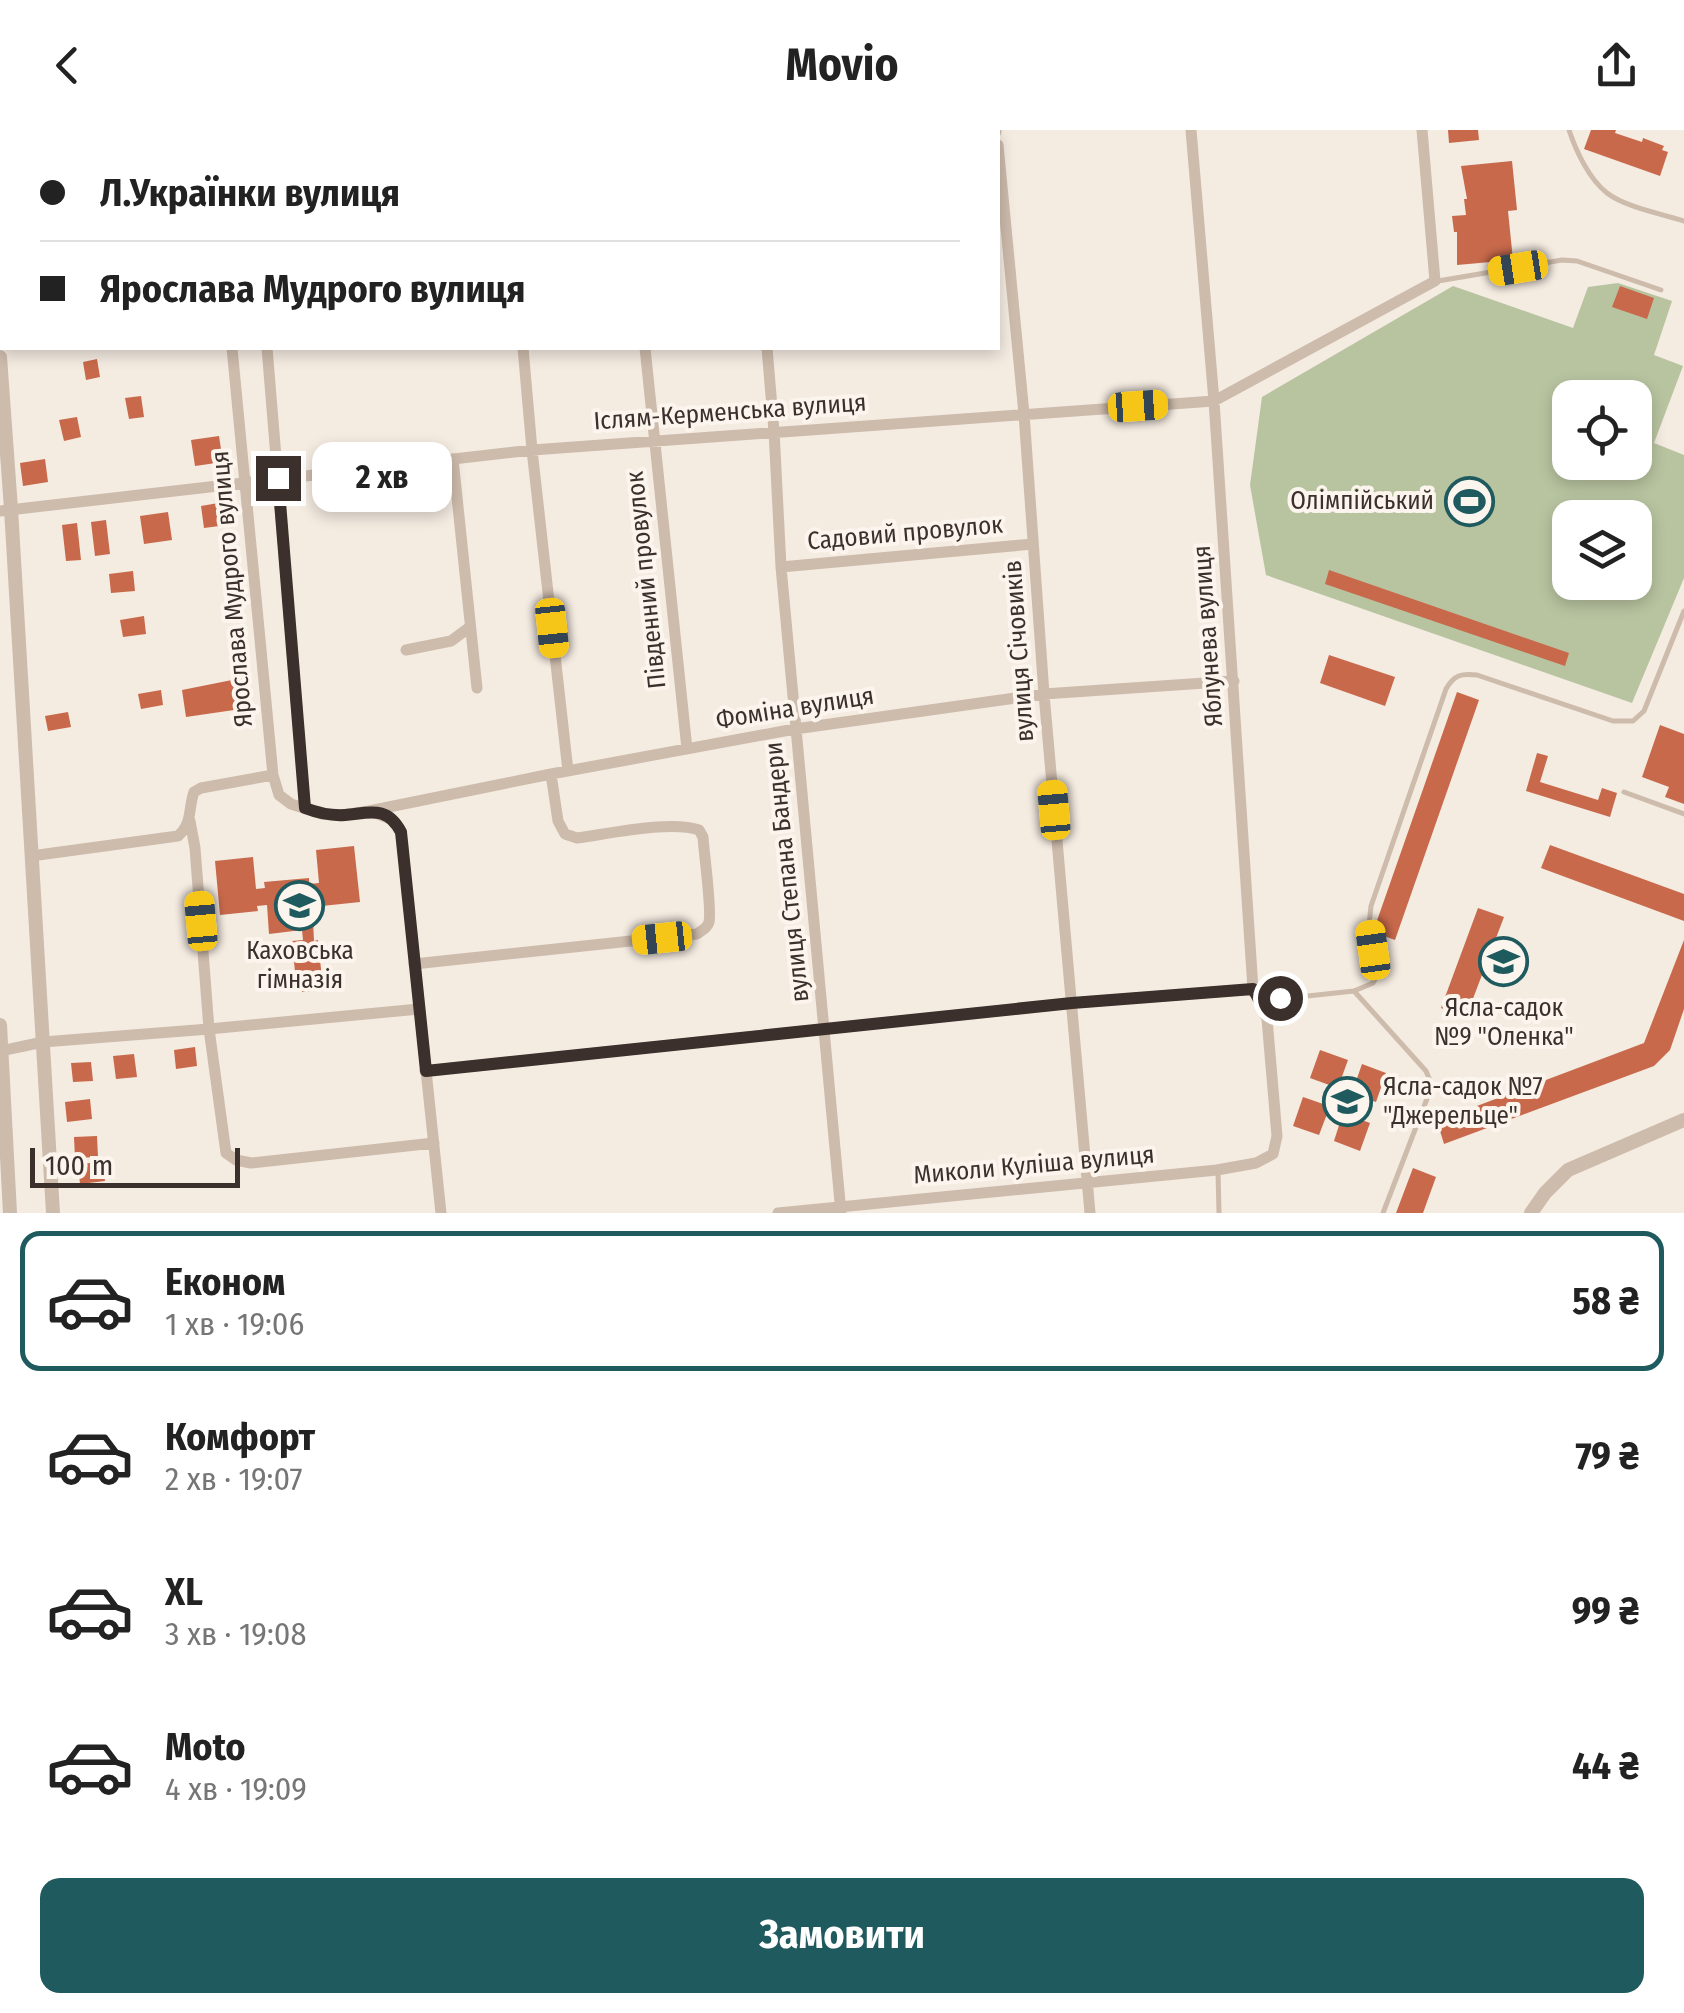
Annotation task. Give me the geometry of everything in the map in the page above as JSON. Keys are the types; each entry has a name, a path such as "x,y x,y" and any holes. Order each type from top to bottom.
{"street":[{"name":"Яблунева вулиця","path":"1192,130 1253,989 1267,1018 1277,1136"},
{"path":"1422,130 1436,282"},
{"name":"вулиця Січовиків","path":"1000,166 1090,1213"},
{"name":"Іслям-Керменська вулиця","path":"6,510 532,450 1214,401 1436,282"},
{"name":"Ярослава Мудрого вулиця","path":"232,350 273,774"},
{"path":"268,350 305,808"},
{"path":"524,350 568,770"},
{"name":"Південний провулок","path":"645,350 687,749"},
{"name":"вулиця Степана Бандери","path":"767,350 781,567 841,1210"},
{"path":"0,357 6,510 53,1213"},
{"path":"453,459 477,688"},
{"name":"Садовий провулок","path":"781,567 1033,544"},
{"path":"406,650 451,641 470,627"},
{"name":"Фоміна вулиця","path":"369,811 795,729 1044,694 1234,681"},
{"path":"434,1143 250,1163 236,1160 226,1152 190,821 192,796 201,788 273,774 279,795 291,804 322,814 369,811 391,819 401,832 414,964 434,1143 441,1213"},
{"path":"414,964 697,934 709,923 703,837 699,830 669,827 577,838 565,834 558,821 552,774"},
{"path":"32,856 171,838 185,830 190,821"},
{"path":"426,1071 1072,1003 1253,989"},
{"path":"1,1051 43,1042 419,1009"},
{"path":"0,1025 10,1213"},
{"path":"1531,1213 1545,1192 1568,1170 1684,1120"},
{"name":"Миколи Куліша вулиця","path":"778,1213 841,1210 1218,1170 1256,1163 1272,1154 1277,1136"}],"lane":[{"path":"1569,130 1598,184 1609,194 1684,221"},
{"path":"1436,282 1562,260 1577,261 1661,290"},
{"path":"1260,1001 1354,991 1374,983 1371,906 1452,679 1463,673 1477,675 1613,721 1634,720 1644,711 1684,611"},
{"path":"1624,792 1684,814"},
{"path":"1354,991 1426,1071 1431,1083 1383,1213"},
{"path":"1218,1170 1219,1213"}],"green space":[{"name":"Олімпійський","path":"1618,283 1672,301 1654,355 1683,366 1654,443 1684,455 1684,578 1632,703 1266,575 1250,485 1262,397 1453,286 1573,328 1588,287"}],"building":[{"path":"1448,130 1478,130 1479,140 1449,143"},
{"path":"1591,130 1616,130 1615,133 1642,142 1643,138 1664,146 1662,150 1668,152 1660,176 1584,149"},
{"path":"1512,161 1517,210 1508,211 1513,260 1457,265 1457,232 1452,216 1466,215 1467,199 1461,166"},
{"path":"1620,286 1654,298 1647,319 1612,307"},
{"path":"97,359 100,377 86,380 83,362"},
{"path":"141,396 144,417 129,419 125,398"},
{"path":"77,417 81,437 64,441 59,420"},
{"path":"219,436 223,462 195,466 191,440"},
{"path":"45,459 48,482 23,486 20,463"},
{"path":"224,502 227,525 204,528 201,506"},
{"path":"168,512 172,540 144,544 140,516"},
{"path":"106,520 110,554 95,556 91,522"},
{"path":"77,523 81,560 66,561 62,525"},
{"path":"1329,570 1569,653 1565,666 1325,584"},
{"path":"133,571 135,591 111,593 109,574"},
{"path":"144,616 146,634 123,637 120,620"},
{"path":"1329,655 1395,677 1385,706 1320,683"},
{"path":"247,677 253,710 186,717 182,690"},
{"path":"161,690 163,705 141,709 138,694"},
{"path":"1457,692 1479,700 1395,940 1373,932"},
{"path":"68,712 71,727 48,731 45,716"},
{"path":"1660,725 1684,734 1684,804 1665,797 1669,787 1642,777"},
{"path":"1537,753 1548,756 1540,782 1598,800 1602,788 1617,793 1610,817 1526,791"},
{"path":"1550,845 1684,894 1684,921 1541,868"},
{"path":"354,846 360,902 322,906 321,900 312,901 314,941 318,940 322,979 315,980 316,991 302,992 301,982 296,982 292,941 303,940 302,930 269,934 267,905 257,906 258,911 220,915 215,861 253,857 256,889 265,888 264,882 309,878 309,884 319,883 316,850"},
{"path":"1478,908 1504,917 1466,1017 1441,1008"},
{"path":"1684,940 1684,1009 1670,1050 1654,1066 1444,1144 1437,1121 1644,1043"},
{"path":"195,1047 197,1066 176,1069 174,1050"},
{"path":"1320,1050 1348,1060 1340,1082 1354,1087 1362,1064 1386,1073 1376,1102 1355,1095 1348,1115 1370,1123 1360,1151 1334,1141 1341,1119 1327,1114 1319,1135 1293,1126 1303,1097 1326,1105 1332,1086 1310,1078"},
{"path":"134,1054 137,1077 116,1079 113,1056"},
{"path":"91,1062 93,1081 73,1082 71,1063"},
{"path":"90,1099 92,1119 67,1122 65,1102"},
{"path":"97,1136 98,1157 75,1158 74,1137"},
{"path":"103,1162 105,1181 80,1184 78,1164"},
{"path":"1413,1168 1436,1177 1423,1213 1396,1213"}],"place":[{"name":"Олімпійський","path":"1469,501"},
{"name":"Каховська гімназія","path":"300,905"},
{"name":"Ясла-садок №9 \"Оленка\"","path":"1504,962"},
{"name":"Ясла-садок №7 \"Джерельце\"","path":"1348,1101"}],"route":[{"path":"278,478 305,808 322,814 378,812 391,819 401,832 426,1071 1072,1003 1253,989 1260,1001 1280,998"}]}
